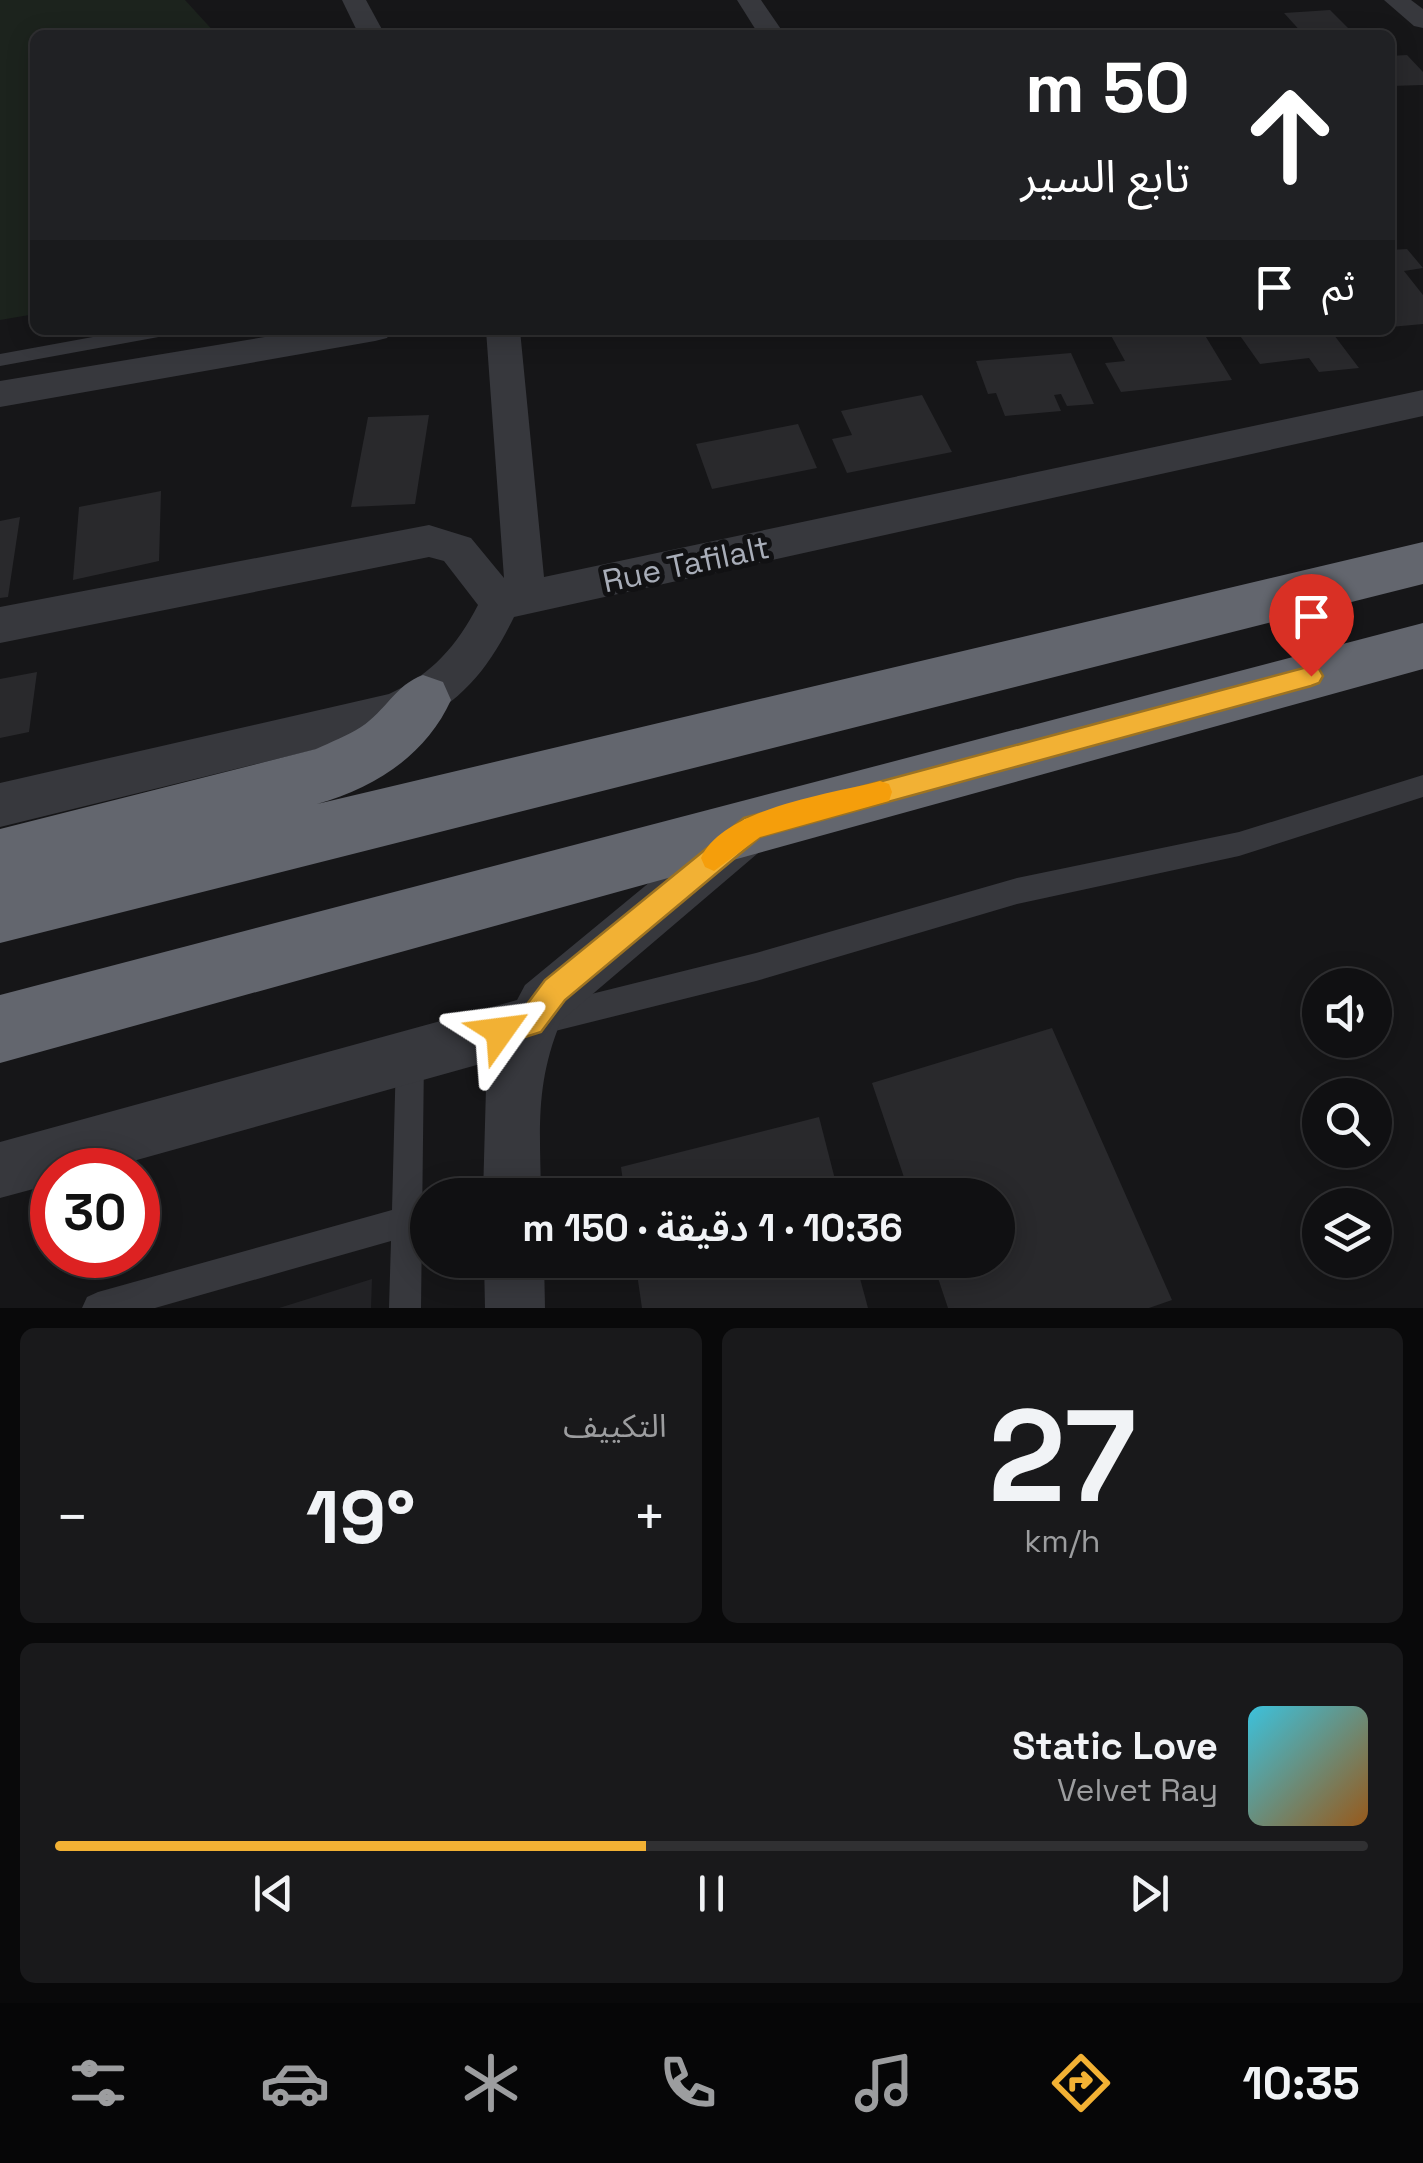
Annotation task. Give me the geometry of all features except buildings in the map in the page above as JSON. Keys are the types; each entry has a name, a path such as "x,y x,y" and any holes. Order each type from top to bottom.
{"highway":[{"path":"0,911 1423,562"},
{"path":"0,1029 1423,646"},
{"path":"0,859 326,774 383,745 406,724 423,700"}],"street":[{"path":"354,0 369,30"},
{"path":"749,0 769,30"},
{"path":"1396,0 1423,21"},
{"path":"0,394 346,335"},
{"path":"0,805 395,712 423,700 455,678 513,601 503,335"},
{"name":"Rue Tafilalt","path":"513,601 1423,402"},
{"path":"0,625 429,541 457,549 513,601"},
{"path":"512,1178 513,1088 531,1022 555,990 753,826"},
{"path":"0,1170 531,1022"},
{"path":"514,1278 514,1308"}],"lane":[{"path":"0,360 137,335"},
{"path":"531,1022 756,967 1016,891 1253,840 1423,786"},
{"path":"405,1308 410,1057"},
{"path":"98,1308 407,1222"}],"shaded area":[{"path":"0,0 185,0 212,30 30,30 30,315 0,320"},
{"path":"372,1279 371,1308 279,1308"}],"slow traffic":[{"path":"714,858 753,826 880,792"}],"route":[{"path":"500,1031 531,1022 555,990 753,826 1311,676"}]}
